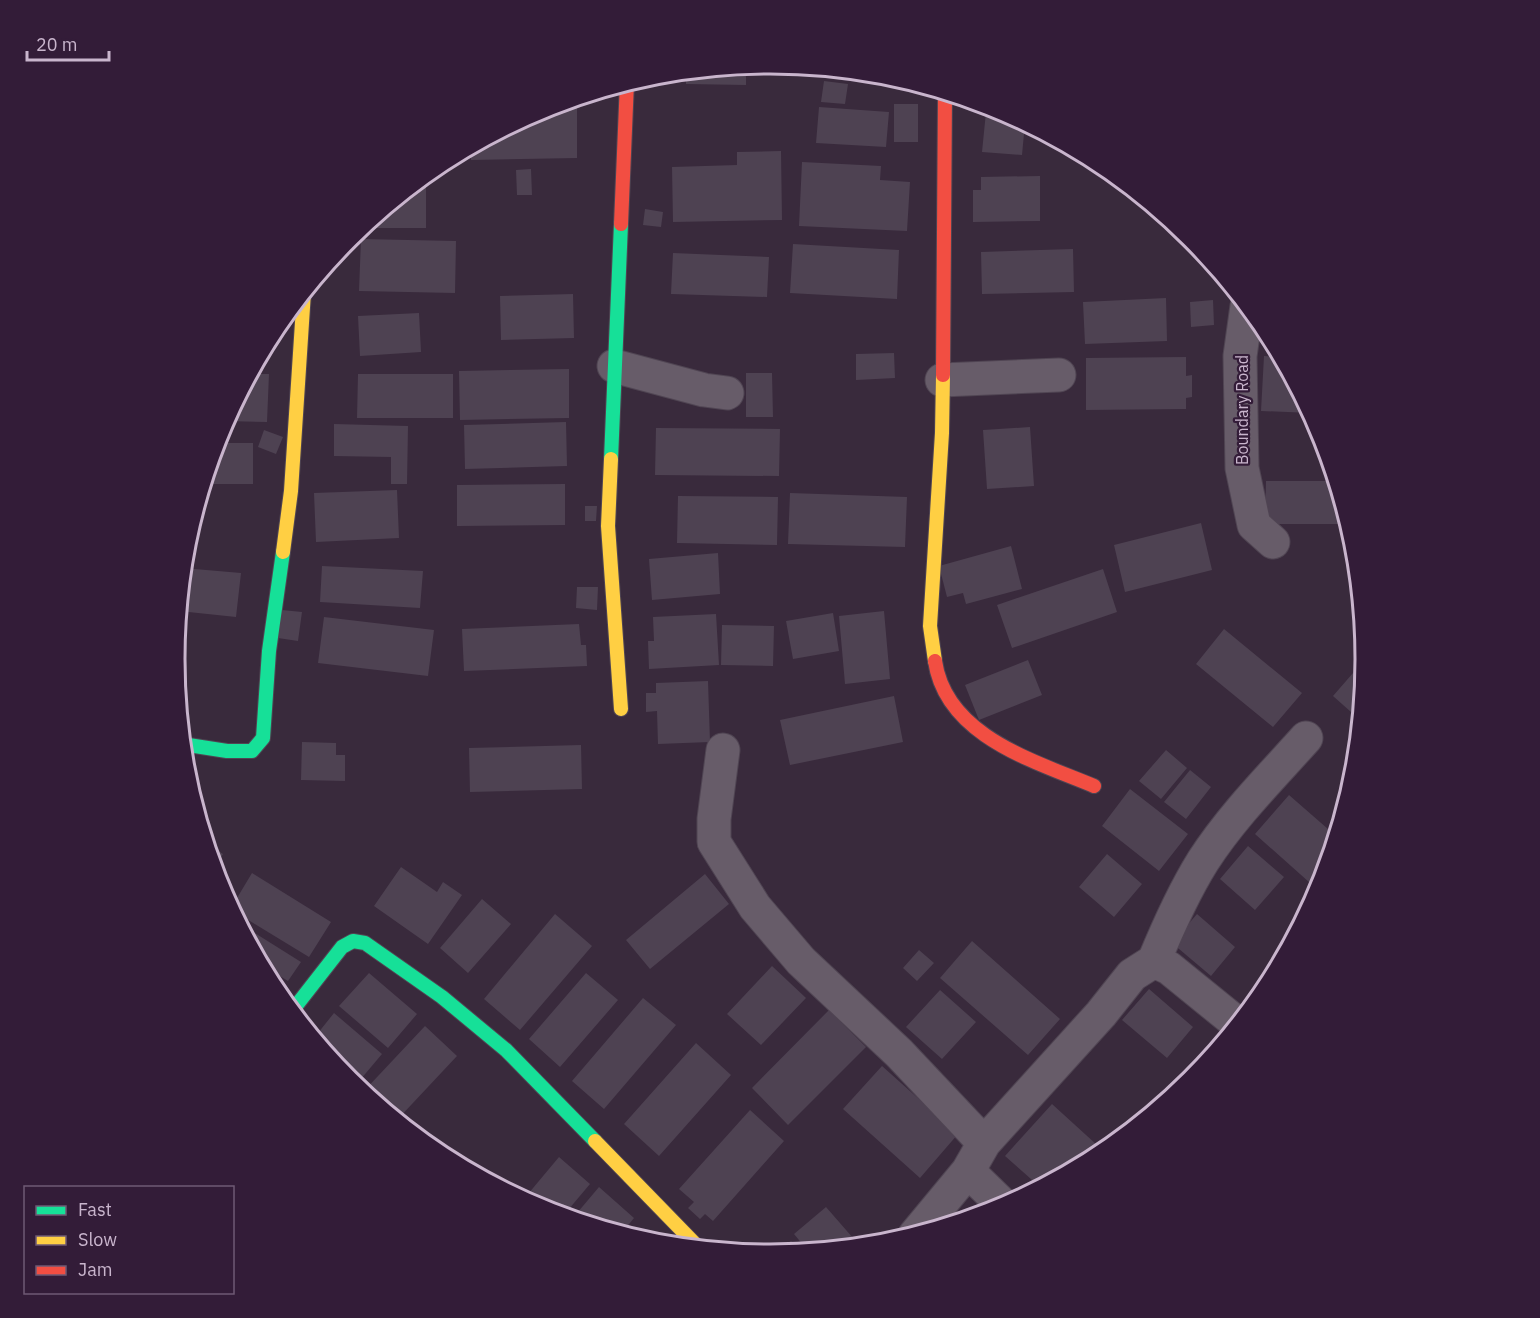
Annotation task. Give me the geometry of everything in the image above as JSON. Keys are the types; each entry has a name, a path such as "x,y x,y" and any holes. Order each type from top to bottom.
{"street":[{"path":"621,709 608,526 627,91"},
{"path":"945,101 942,433 930,626 938,682 959,715 1011,752 1094,786"},
{"path":"192,746 227,751 252,751 263,738 269,651 291,491 303,306"},
{"name":"Boundary Road","path":"1245,318 1240,356 1242,468 1254,525 1273,542"},
{"path":"614,366 704,390 727,393"},
{"path":"942,380 1059,375"},
{"path":"924,1224 968,1171 984,1143 1101,1014 1132,975 1154,961 1181,899 1203,860 1252,797 1306,738"},
{"path":"723,750 714,819 714,842 755,907 801,961 899,1053 984,1143"},
{"path":"297,1004 342,947 353,941 365,943 442,997 506,1050 690,1238"},
{"path":"1154,961 1169,968 1232,1019"},
{"path":"968,1171 997,1199"}],"building":[{"path":"746,75 746,85 686,84 686,80 694,79"},
{"path":"824,81 848,84 845,104 821,102"},
{"path":"894,104 918,104 918,142 894,142"},
{"path":"576,107 577,158 471,160 471,156 511,134"},
{"path":"819,107 889,112 886,147 816,143"},
{"path":"986,115 1024,132 1022,155 982,152"},
{"path":"781,151 782,220 673,222 672,167 737,165 737,152"},
{"path":"802,162 881,166 880,180 910,182 907,231 799,226"},
{"path":"531,169 532,195 517,195 516,170"},
{"path":"1040,176 1040,221 973,222 973,190 981,190 981,177"},
{"path":"426,185 426,228 374,228"},
{"path":"645,209 663,212 661,227 643,225"},
{"path":"362,239 456,241 455,293 359,291"},
{"path":"793,244 899,250 897,299 790,293"},
{"path":"1073,249 1074,292 982,294 981,252"},
{"path":"673,253 769,257 767,297 671,294"},
{"path":"573,294 574,338 501,340 500,296"},
{"path":"1166,298 1167,341 1085,344 1083,302"},
{"path":"1213,300 1214,325 1191,327 1190,302"},
{"path":"419,313 421,352 360,356 358,316"},
{"path":"894,353 895,378 856,380 856,354"},
{"path":"1264,356 1271,356 1301,413 1261,411"},
{"path":"1186,357 1186,376 1192,375 1192,397 1186,398 1186,409 1086,410 1086,358"},
{"path":"569,369 569,418 460,420 459,371"},
{"path":"746,373 772,373 773,417 746,417"},
{"path":"259,374 269,374 267,422 235,421"},
{"path":"358,374 453,374 453,418 357,418"},
{"path":"566,422 567,466 465,469 464,425"},
{"path":"334,424 408,426 407,484 391,484 391,457 334,456"},
{"path":"1030,427 1034,486 987,489 983,430"},
{"path":"656,428 780,429 779,476 655,475"},
{"path":"264,430 283,437 276,454 258,447"},
{"path":"226,443 253,443 253,484 212,484"},
{"path":"1266,481 1327,481 1340,524 1265,524"},
{"path":"565,484 565,525 457,526 457,485"},
{"path":"397,490 399,538 316,542 314,493"},
{"path":"790,493 907,497 905,547 788,544"},
{"path":"678,496 778,497 777,545 677,543"},
{"path":"585,506 597,506 596,521 585,521"},
{"path":"1201,523 1212,570 1125,592 1114,545"},
{"path":"1011,546 1022,589 966,604 963,593 947,597 939,566"},
{"path":"718,553 720,594 652,600 649,559"},
{"path":"322,566 423,571 420,608 320,602"},
{"path":"192,569 241,573 236,617 187,612"},
{"path":"1103,569 1117,612 1012,648 997,605"},
{"path":"577,587 598,587 597,610 576,608"},
{"path":"282,610 302,612 298,641 278,638"},
{"path":"884,611 890,679 845,684 839,616"},
{"path":"833,613 839,651 793,659 786,621"},
{"path":"716,614 719,665 649,669 648,641 654,641 653,617"},
{"path":"324,617 434,630 428,676 318,663"},
{"path":"579,624 581,645 586,645 587,666 464,671 462,629"},
{"path":"722,625 774,626 773,666 721,665"},
{"path":"1224,629 1302,693 1273,727 1196,664"},
{"path":"1028,660 1042,695 979,720 965,685"},
{"path":"1355,670 1352,713 1333,696"},
{"path":"708,681 710,742 658,744 657,711 646,712 646,693 656,693 656,683"},
{"path":"894,696 903,742 790,765 780,720"},
{"path":"302,742 336,743 336,755 345,755 345,781 301,780"},
{"path":"581,745 582,789 470,792 469,748"},
{"path":"1166,750 1187,768 1161,799 1139,781"},
{"path":"1190,770 1211,787 1186,819 1164,802"},
{"path":"1130,789 1188,834 1159,871 1102,826"},
{"path":"1289,795 1330,830 1311,884 1255,834"},
{"path":"1248,846 1284,877 1255,910 1220,879"},
{"path":"1107,854 1142,884 1114,917 1079,887"},
{"path":"401,867 437,892 443,882 462,895 428,944 374,906"},
{"path":"252,873 331,922 309,957 245,918 236,899"},
{"path":"705,874 729,904 650,969 626,940"},
{"path":"482,899 511,924 468,973 440,948"},
{"path":"555,914 592,946 520,1030 484,999"},
{"path":"1197,914 1235,947 1211,976 1172,943"},
{"path":"252,931 301,962 288,981 277,974"},
{"path":"972,941 1060,1019 1028,1055 940,978"},
{"path":"919,950 934,963 917,981 903,968"},
{"path":"772,966 806,998 761,1045 727,1014"},
{"path":"369,973 417,1014 388,1048 339,1006"},
{"path":"586,973 618,1000 560,1067 529,1039"},
{"path":"1149,989 1193,1027 1167,1058 1122,1020"},
{"path":"940,990 976,1022 942,1059 906,1027"},
{"path":"643,998 676,1025 604,1109 572,1081"},
{"path":"829,1010 866,1047 788,1125 752,1088"},
{"path":"334,1013 382,1054 362,1078 319,1032"},
{"path":"425,1026 457,1056 402,1114 369,1085"},
{"path":"696,1043 731,1075 659,1156 624,1124"},
{"path":"882,1066 958,1134 920,1178 843,1109"},
{"path":"1052,1104 1097,1145 1034,1181 1005,1156"},
{"path":"750,1110 784,1141 713,1221 705,1214 700,1219 688,1208 694,1202 679,1189"},
{"path":"559,1157 590,1184 569,1208 529,1192"},
{"path":"599,1187 634,1218 627,1227 578,1212"},
{"path":"826,1207 853,1238 802,1243 794,1234"}],"traffic: fast":[{"path":"611,459 621,224"},
{"path":"192,746 227,751 252,751 263,738 269,651 283,552"},
{"path":"297,1004 342,947 353,941 365,943 442,997 506,1050 595,1141"}],"traffic: slow":[{"path":"283,552 291,491 303,306"},
{"path":"935,661 930,626 942,433 943,375"},
{"path":"611,459 608,526 621,709"},
{"path":"595,1141 690,1238"}],"traffic: jam":[{"path":"621,224 627,91"},
{"path":"943,375 945,101"},
{"path":"935,661 943,687 956,709 974,727 1020,755 1094,786"}]}
